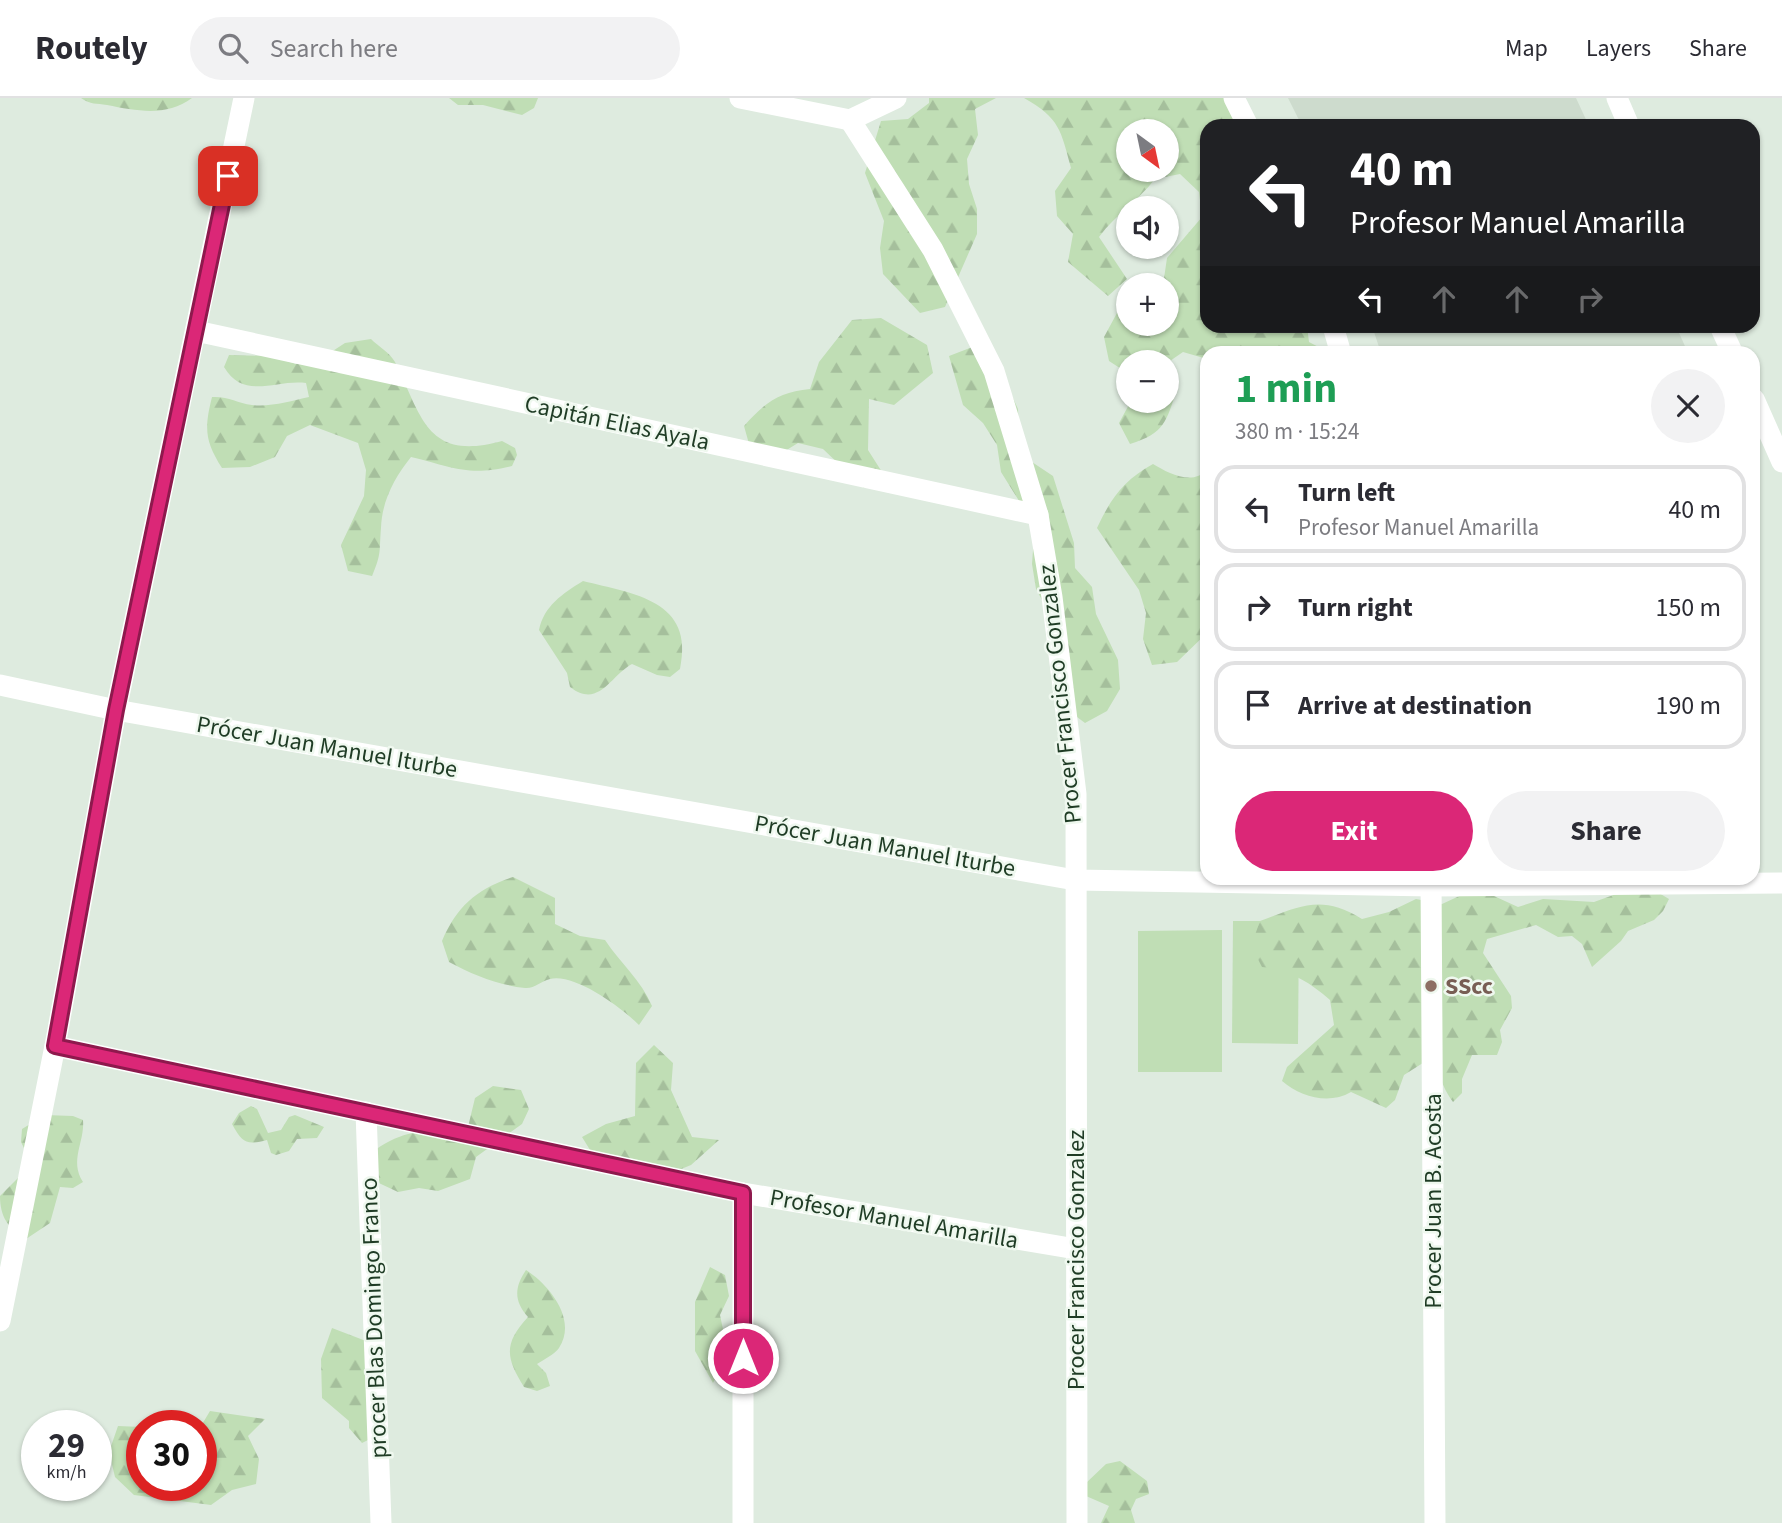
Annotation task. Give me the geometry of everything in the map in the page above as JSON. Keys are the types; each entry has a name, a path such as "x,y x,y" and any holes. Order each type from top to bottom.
{"street":[{"path":"0,1321 55,1046 116,710 244,98"},
{"path":"740,98 850,120 896,98"},
{"path":"1234,98 1244,119"},
{"path":"1616,98 1626,119"},
{"name":"Procer Francisco Gonzalez","path":"850,120 933,250 994,371 1038,515 1052,597 1076,794 1077,1523"},
{"name":"Capitán Elias Ayala","path":"196,331 1038,515"},
{"path":"1760,412 1782,462"},
{"name":"Prócer Juan Manuel Iturbe","path":"0,685 116,710 1075,880 1200,881"},
{"name":"Prócer Juan Manuel Iturbe","path":"1760,883 1782,883"},
{"name":"Procer Juan B. Acosta","path":"1432,885 1435,1523"},
{"name":"Profesor Manuel Amarilla","path":"55,1046 743,1193 1076,1250"},
{"name":"procer Blas Domingo Franco","path":"366,1112 381,1523"},
{"path":"743,1193 743,1523"}],"shaded area":[{"path":"1288,98 1576,98 1586,119 1298,119"},
{"path":"1374,333 1679,333 1685,346 1379,346"}],"green space":[{"path":"81,98 192,98 172,108 151,111 88,102"},
{"path":"449,98 538,98 534,108 522,115 483,105 458,105"},
{"path":"929,98 996,98 975,109 978,135 967,159 969,184 977,209 977,234 945,307 920,313 883,274 880,248 884,221 865,173 881,121 908,119 929,103"},
{"path":"1024,98 1225,98 1244,119 1200,119 1200,200 1199,192 1180,174 1180,119 1116,119 1116,182 1152,182 1140,196 1116,196 1116,218 1099,237 1123,273 1116,273 1116,289 1108,296 1068,262 1073,234 1057,216 1055,191 1071,168 1061,135 1052,119"},
{"path":"1200,219 1200,333 1308,333 1309,342 1317,346 1200,346 1200,357 1183,352 1179,355 1179,350 1116,350 1116,366 1109,361 1104,337 1116,315 1116,336 1179,336 1179,273 1165,273 1167,259 1179,259 1179,244"},
{"path":"881,318 927,345 933,373 894,405 869,399 868,450 882,472 864,488 823,449 798,443 777,456 751,451 744,426 751,418 765,405 781,396 810,389 819,362 852,320"},
{"path":"371,339 395,362 412,400 430,430 457,445 477,446 502,441 515,448 517,455 512,466 484,471 461,469 411,457 387,499 382,518 379,557 372,576 348,571 341,545 364,496 366,470 358,443 310,425 287,436 275,457 250,467 222,468 209,442 207,426 212,397 259,405 309,397 306,383 251,386 241,383 224,367 229,355 271,356 296,364 322,358 345,343"},
{"path":"975,346 1007,385 1018,409 1019,438 1032,462 1053,476 1074,543 1075,568 1092,587 1096,614 1118,660 1120,689 1107,711 1085,723 1065,708 1052,685 1048,611 1036,589 1032,564 1034,536 1026,512 1001,472 997,445 983,423 963,405 949,356"},
{"path":"1124,413 1169,413 1162,425 1151,435 1130,444 1119,423"},
{"path":"1153,464 1187,478 1200,475 1200,640 1177,662 1152,665 1143,639 1146,613 1139,590 1097,528 1119,491"},
{"path":"583,581 640,596 669,614 678,628 682,646 680,669 670,677 657,675 632,664 597,693 580,693 570,687 567,673 539,630 550,607"},
{"path":"513,877 555,898 555,924 580,936 605,940 642,988 652,1006 639,1025 610,1001 572,981 550,979 528,988 515,987 486,979 449,962 442,941 454,918 479,893"},
{"path":"1641,885 1669,899 1654,920 1628,931 1621,941 1592,967 1582,944 1572,936 1558,937 1536,925 1487,939 1483,953 1511,996 1512,1008 1500,1030 1502,1042 1497,1055 1472,1055 1462,1079 1462,1093 1453,1102 1436,1072 1426,1061 1404,1075 1395,1100 1386,1108 1351,1092 1334,1098 1306,1095 1282,1081 1287,1067 1334,1025 1330,1000 1322,993 1290,974 1262,967 1251,946 1260,921 1311,905 1335,907 1362,919 1389,912 1416,899 1442,904 1468,892 1494,896 1518,907 1543,899 1594,902"},
{"path":"1233,921 1299,921 1298,1044 1232,1043"},
{"path":"1222,930 1222,1072 1138,1072 1138,931"},
{"path":"654,1045 673,1063 671,1090 692,1137 719,1140 691,1165 669,1174 595,1158 582,1137 606,1124 635,1116 636,1063"},
{"path":"493,1086 521,1090 529,1109 522,1124 476,1157 470,1179 438,1191 419,1188 398,1192 366,1177 366,1157 390,1141 426,1131 467,1131 475,1098"},
{"path":"251,1106 257,1109 268,1133 281,1130 289,1117 295,1115 324,1127 317,1138 297,1139 289,1151 276,1155 271,1153 267,1140 246,1141 239,1136 232,1124 239,1113"},
{"path":"45,1115 73,1116 83,1120 77,1166 83,1182 73,1188 60,1187 50,1223 26,1239 6,1221 0,1196 18,1178 27,1154 21,1142 22,1129"},
{"path":"710,1267 725,1275 729,1296 720,1315 724,1334 722,1367 713,1383 695,1351 695,1302"},
{"path":"526,1270 543,1284 558,1303 565,1326 559,1348 537,1364 546,1373 550,1386 537,1391 524,1387 514,1368 510,1351 514,1335 528,1317 517,1294"},
{"path":"332,1328 366,1341 368,1440 362,1443 349,1428 349,1421 322,1398 321,1359"},
{"path":"217,1412 265,1419 248,1436 259,1459 256,1484 232,1490 217,1501"},
{"path":"118,1426 126,1426 126,1487 115,1477 112,1464 112,1443"},
{"path":"1120,1461 1147,1481 1149,1494 1136,1499 1131,1510 1135,1523 1101,1523 1109,1506 1086,1496 1086,1483 1106,1464"},
{"path":"180,1501 217,1501 211,1505"}],"place":[{"name":"SScc","path":"1431,986"}],"route":[{"path":"228,176 116,710 55,1046 743,1193 743,1358"}]}
